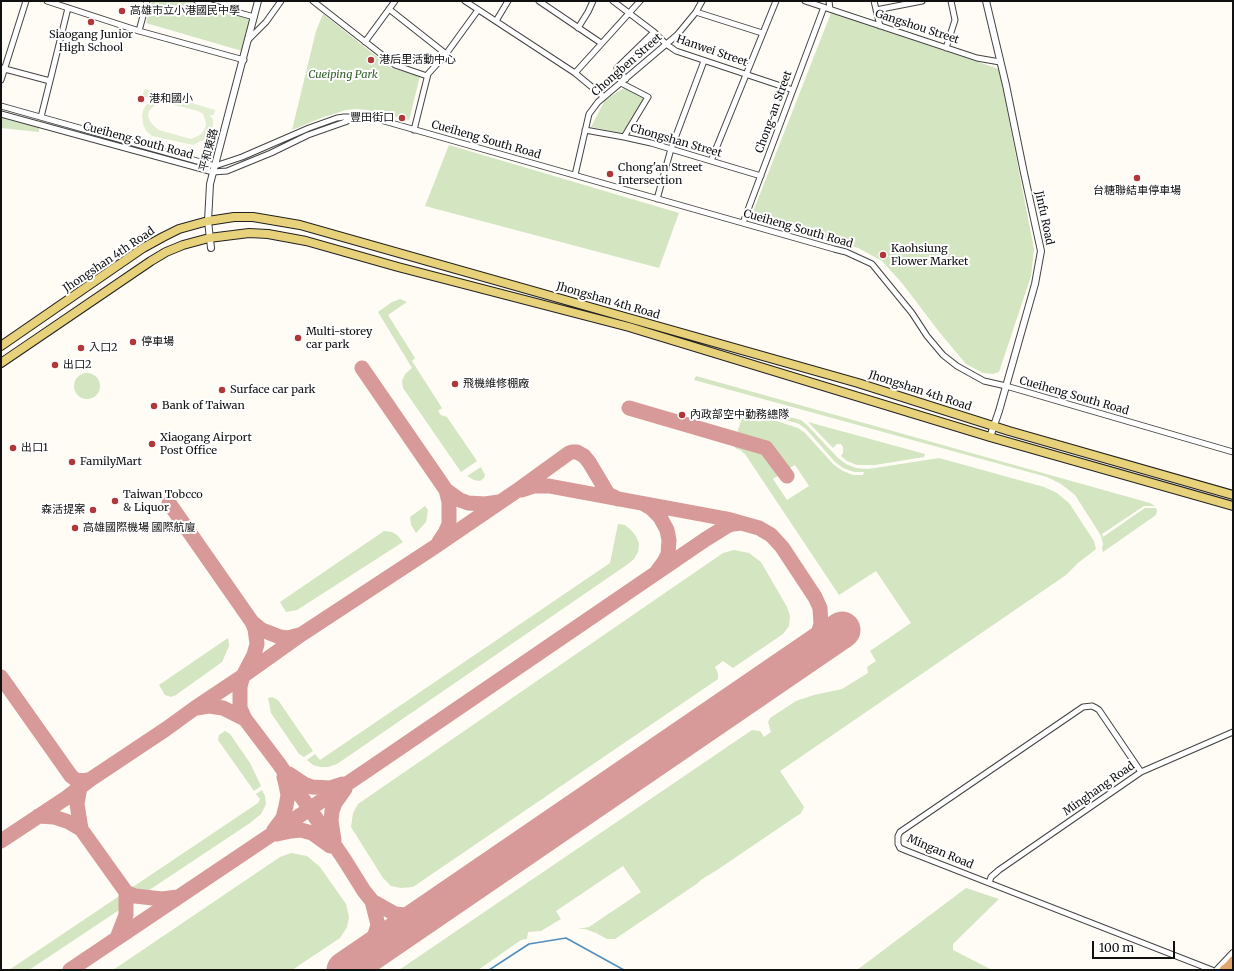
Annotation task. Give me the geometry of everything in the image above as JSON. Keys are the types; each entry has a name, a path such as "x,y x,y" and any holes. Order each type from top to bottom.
{"main road":[{"name":"Jhongshan 4th Road","path":"1,346 143,248 163,237 180,229 208,221 234,217 253,217 300,225 858,383 994,426 1233,495"},
{"name":"Jhongshan 4th Road","path":"1,363 166,252 183,245 209,238 249,233 268,234 306,241 398,267 629,327 990,437 1233,506"}],"street":[{"path":"1,80 3,69 26,1"},
{"path":"47,1 139,31 244,60"},
{"path":"139,31 147,1"},
{"path":"197,1 216,4 254,17"},
{"name":"平和東路","path":"211,248 208,221 210,188 258,1"},
{"path":"249,39 266,22 281,1"},
{"path":"313,1 395,65 427,76"},
{"path":"465,1 575,73 604,97"},
{"path":"496,21 508,1"},
{"path":"539,1 602,43"},
{"path":"578,28 593,1"},
{"name":"Hanwei Street","path":"613,1 654,32 666,44 676,51 793,90"},
{"path":"575,73 640,1"},
{"name":"Chongben Street","path":"574,175 589,114 598,102 677,35 696,12 702,1"},
{"path":"711,161 776,1"},
{"name":"Gangshou Street","path":"806,1 977,58 1000,62"},
{"path":"829,1 830,9"},
{"path":"874,1 880,26"},
{"path":"876,10 922,1"},
{"path":"946,48 955,20 952,1"},
{"name":"Jinfu Road","path":"986,1 1006,85 1041,251 1035,284 999,411 990,437"},
{"path":"365,42 394,2"},
{"name":"Chong-an Street","path":"743,223 824,7"},
{"path":"41,117 68,8"},
{"path":"389,9 446,54"},
{"path":"414,130 427,76 446,54 478,10"},
{"path":"696,12 762,33"},
{"path":"626,79 617,68 654,32"},
{"path":"657,199 671,149 704,61"},
{"path":"3,69 50,81"},
{"path":"621,83 648,97 624,136"},
{"name":"Cueiheng South Road","path":"1,106 214,169 327,121 356,116 377,119 846,252 872,264 912,313 927,336 943,355 957,366 984,381 1006,386 1233,452"},
{"name":"Cueiheng South Road","path":"1,114 214,169 227,171 308,135 345,122 356,116"},
{"name":"Chongshan Street","path":"585,130 624,136 760,176"},
{"name":"Mingan Road","path":"1140,772 1099,710 1092,706 1084,708 899,834 898,842 900,848 1212,970"},
{"name":"Minghang Road","path":"989,883 991,877 999,870 1140,772 1233,732"},
{"path":"1217,970 1233,952"}],"green space":[{"path":"152,1 190,1 251,18 242,51 146,23"},
{"path":"831,13 999,69 1034,249 1031,276 999,372 993,374 983,373 966,364 902,283 882,261 858,248 751,217"},
{"name":"Cueiping Park","path":"323,14 391,68 420,76 409,120 367,110 356,109 346,110 321,118 292,130 316,31"},
{"path":"624,88 645,99 623,133 591,127 605,100"},
{"path":"145,89 215,110 214,115 210,115 213,120 213,126 207,138 193,145 152,136 146,131 143,124 142,115 144,108 148,103 155,100 142,96","holes":["163,102 198,111 203,114 206,123 205,128 202,133 191,139 159,130 150,121 148,116 149,111 155,105"]},
{"path":"1,116 39,126 39,132 1,128"},
{"path":"449,145 679,213 659,268 425,206"},
{"path":"400,299 407,302 388,315 415,358 412,361 442,408 438,411 441,415 447,417 477,461 461,472 403,388 402,381 405,374 412,368 378,312 392,302"},
{"path":"87,373 96,377 100,386 96,395 87,399 78,395 74,386 78,377"},
{"path":"696,376 1150,503 1155,506 1144,506 1102,534 1103,537 1145,508 1156,508 1156,515 1103,552 1101,536 1075,495 1061,484 1047,477 694,380"},
{"path":"752,407 801,420 838,458 846,464 856,468 867,469 939,458 1044,487 1057,493 1069,503 1094,541 1096,549 1078,563 1066,575 780,771 804,807 801,813 615,939 607,939 585,929 578,929 589,927 641,892 623,866 556,911 561,919 541,931 528,932 527,939 521,940 478,970 399,970 752,730 760,731 764,737 771,732 768,722 770,718 796,701 814,695 842,689 868,673 867,667 876,661 870,651 911,623 876,571 839,595 745,454 735,448 735,443 765,452 781,474 773,479 787,500 809,486 795,465 788,469 769,445 738,435 737,433 744,412","holes":["753,410 799,424 806,429 835,462 843,468 854,472 864,472 863,475 853,475 834,465 805,433 798,428 752,413"]},
{"path":"808,422 925,454 924,457 875,465 857,465 847,461 841,456 843,453 843,447 841,444 837,444 833,448"},
{"path":"481,467 485,475 480,481 474,480 467,476"},
{"path":"425,506 428,510 426,522 416,533 411,525 410,517"},
{"path":"618,524 625,525 631,530 636,536 639,544 638,552 634,559 628,564 337,764 328,767 320,767 313,765 307,760 315,754 320,760 610,563"},
{"path":"384,531 392,532 403,542 297,610 286,612 280,602"},
{"path":"734,550 749,553 761,562 787,607 790,616 789,626 783,634 733,668 723,661 715,667 718,673 718,679 413,887 401,888 391,886 383,878 351,827 353,813 358,804 723,553"},
{"path":"228,638 229,646 222,662 176,695 171,697 165,695 159,685"},
{"path":"272,697 278,700 313,751 304,757 299,754 271,713 268,698"},
{"path":"225,731 230,734 250,763 261,786 254,791 218,740 219,735"},
{"path":"262,790 265,796 266,804 261,814 250,823 29,970 9,970 258,803 260,799 256,794"},
{"path":"291,853 307,856 320,867 346,904 349,917 347,927 340,938 292,970 113,970 280,857"},
{"path":"966,888 999,899 953,944 953,950 992,970 857,970"}],"waterway":[{"path":"489,970 529,944 566,938 624,970"}],"taxiway":[{"path":"362,368 446,490 460,500 468,503 485,504 499,502"},
{"path":"629,408 766,448 787,476"},
{"path":"1,841 66,798 91,779 166,729 302,634 515,492 569,453 577,452 584,456 608,494 618,499"},
{"path":"522,490 534,486 549,486 727,519 759,528 771,535 782,547 815,597 820,608 821,624 816,640 799,660"},
{"path":"439,542 449,524 449,502 446,490"},
{"path":"169,503 252,622 262,630 280,637 288,638 299,635"},
{"path":"644,504 651,508 660,517 667,530 669,540 668,554 658,570"},
{"path":"70,970 369,769 706,539 727,526 742,523"},
{"path":"252,622 255,629 257,644 254,655 243,676 240,686 240,708 245,719 279,764 372,901 395,914 413,916 432,911"},
{"path":"1,677 71,776 76,780 82,781 91,779"},
{"path":"196,708 209,706 223,708 245,719"},
{"path":"289,774 304,784 312,787 330,788 342,784"},
{"path":"274,830 283,818 286,806 288,795 284,777"},
{"path":"80,787 77,804 81,829 126,892 126,915 117,938"},
{"path":"334,840 331,821 332,811 335,803 345,789"},
{"path":"38,816 54,817 69,822 81,829"},
{"path":"277,834 301,830 312,833 330,846"},
{"path":"126,892 135,896 162,899 178,897"},
{"path":"360,960 372,944 378,925 372,901"}],"runway":[{"path":"345,970 842,630"}],"place":[{"name":"高雄市立小港國民中學","path":"122,11"},
{"name":"Siaogang Junior High School","path":"91,22"},
{"name":"港后里活動中心","path":"371,60"},
{"name":"港和國小","path":"141,99"},
{"name":"豐田街口","path":"402,118"},
{"name":"Chong'an Street Intersection","path":"610,174"},
{"name":"台糖聯結車停車場","path":"1137,178"},
{"name":"Kaohsiung Flower Market","path":"883,255"},
{"name":"Multi-storey car park","path":"298,338"},
{"name":"停車場","path":"133,342"},
{"name":"入口2","path":"81,348"},
{"name":"出口2","path":"55,365"},
{"name":"飛機維修棚廠","path":"455,384"},
{"name":"Surface car park","path":"222,390"},
{"name":"Bank of Taiwan","path":"154,406"},
{"name":"內政部空中勤務總隊","path":"682,415"},
{"name":"Xiaogang Airport Post Office","path":"152,444"},
{"name":"出口1","path":"13,448"},
{"name":"FamilyMart","path":"72,462"},
{"name":"Taiwan Tobcco & Liquor","path":"115,501"},
{"name":"森活提案","path":"93,510"},
{"name":"高雄國際機場 國際航廈","path":"75,528"}]}
